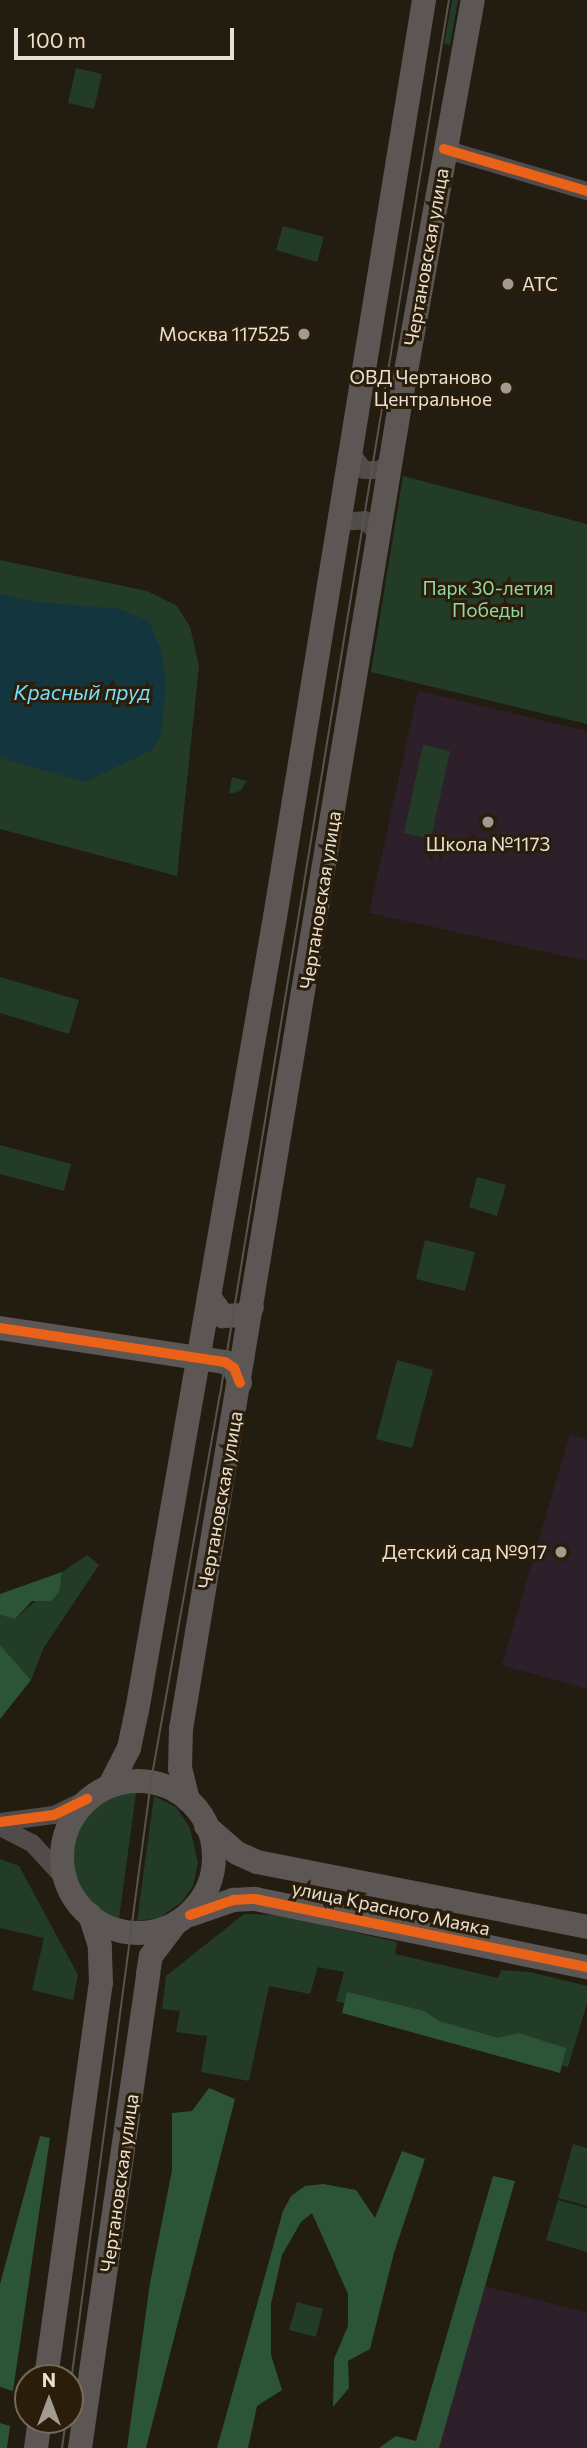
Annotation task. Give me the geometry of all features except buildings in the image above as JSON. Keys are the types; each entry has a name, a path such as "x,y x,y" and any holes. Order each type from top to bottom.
{"main road":[{"path":"110,1786 129,1748 135,1722 351,453 424,0"},
{"name":"Чертановская улица","path":"80,2448 151,1956 182,1921 210,1879 212,1844 206,1826 188,1800 180,1769 181,1729 391,461 444,149 473,0"},
{"path":"209,1297 223,1315 244,1315 252,1307"},
{"path":"0,1328 225,1362 234,1368 240,1383"},
{"name":"Чертановская улица","path":"65,1879 64,1836 87,1799 110,1786 151,1781 188,1800"},
{"name":"улица Красного Маяка","path":"206,1826 237,1853 257,1861 587,1927"},
{"path":"48,2364 100,1983 100,1946 90,1915 65,1879"},
{"name":"улица Красного Маяка","path":"182,1921 233,1900 255,1899 587,1967"},
{"path":"90,1915 112,1928 130,1932 157,1932 182,1921"}],"street":[{"path":"444,149 587,191"},
{"path":"351,453 364,470 380,470 391,461"},
{"path":"339,522 365,520 379,535"},
{"path":"0,1824 54,1815 87,1799"},
{"path":"0,1824 32,1843 65,1879"}],"shaded area":[{"name":"Школа №1173","path":"418,691 587,731 587,961 369,913"},
{"name":"Детский сад №917","path":"570,1434 587,1439 587,1689 502,1665"},
{"path":"478,2284 587,2313 587,2448 434,2448"}],"green space":[{"path":"452,0 458,0 450,45 444,44"},
{"path":"76,68 102,74 94,109 68,103"},
{"path":"283,226 324,237 317,262 276,250"},
{"name":"Парк 30-летия Победы","path":"403,476 587,524 587,724 371,672"},
{"path":"0,560 147,591 177,606 190,627 199,666 177,876 0,829"},
{"path":"423,745 450,751 431,839 404,833"},
{"path":"232,777 247,781 240,791 229,794"},
{"path":"0,977 79,1000 69,1034 0,1013"},
{"path":"0,1145 71,1164 64,1191 0,1174"},
{"path":"477,1177 506,1185 497,1216 469,1207"},
{"path":"425,1240 475,1252 465,1291 416,1279"},
{"path":"397,1360 433,1370 412,1448 376,1439"},
{"path":"87,1555 99,1565 43,1649 31,1680 0,1645 0,1615 15,1619 62,1578 62,1572"},
{"path":"62,1572 59,1592 51,1601 32,1601 15,1619 0,1615 0,1594"},
{"path":"0,1645 31,1680 0,1719"},
{"path":"121,1793 136,1793 119,1919 100,1911 77,1890 69,1865 79,1821 102,1799"},
{"path":"154,1796 176,1807 190,1828 198,1863 193,1886 182,1902 159,1918 137,1921"},
{"path":"0,1859 19,1866 78,1975 73,2000 32,1990 44,1938 0,1928"},
{"path":"244,1914 278,1915 397,1942 395,1954 498,1978 501,1970 530,1972 587,1986 587,2003 568,2067 336,2001 344,1972 318,1967 310,1994 269,1986 249,2081 201,2072 207,2036 176,2032 180,2011 162,2009 166,1976"},
{"path":"347,1992 424,2011 439,2021 498,2038 518,2033 566,2048 560,2073 342,2013"},
{"path":"209,2088 235,2099 146,2448 127,2448 150,2283 172,2170 172,2113 192,2111"},
{"path":"40,2136 50,2138 17,2364 14,2364 13,2391 0,2387 0,2284"},
{"path":"573,2144 587,2148 587,2206 558,2198"},
{"path":"402,2151 425,2159 394,2253 370,2349 348,2361 349,2388 333,2407 334,2359 348,2326 348,2294 312,2213 301,2222 282,2255 271,2304 271,2355 282,2390 257,2406 248,2448 217,2448 283,2211 291,2196 305,2186 323,2184 356,2190 375,2218"},
{"path":"493,2176 515,2181 439,2448 379,2448 396,2436 416,2441"},
{"path":"558,2200 587,2208 587,2252 546,2240"},
{"path":"297,2302 323,2309 316,2337 289,2330"},
{"path":"0,2423 10,2426 7,2448 0,2448"}],"water":[{"name":"Красный пруд","path":"0,594 37,602 119,609 148,620 162,652 166,685 161,737 152,750 85,782 0,758"}],"tram line":[{"path":"73,2364 151,1781 220,1395 449,0"},
{"path":"62,2448 64,2434"}],"cycle path":[{"path":"444,149 587,191"},
{"path":"0,1328 225,1362 234,1368 240,1383"},
{"path":"0,1822 54,1815 87,1799"},
{"path":"190,1915 233,1900 255,1899 587,1967"}],"place":[{"name":"АТС","path":"508,284"},
{"name":"Москва 117525","path":"304,334"},
{"name":"ОВД Чертаново Центральное","path":"506,388"},
{"name":"Школа №1173","path":"488,822"},
{"name":"Детский сад №917","path":"561,1552"}]}
